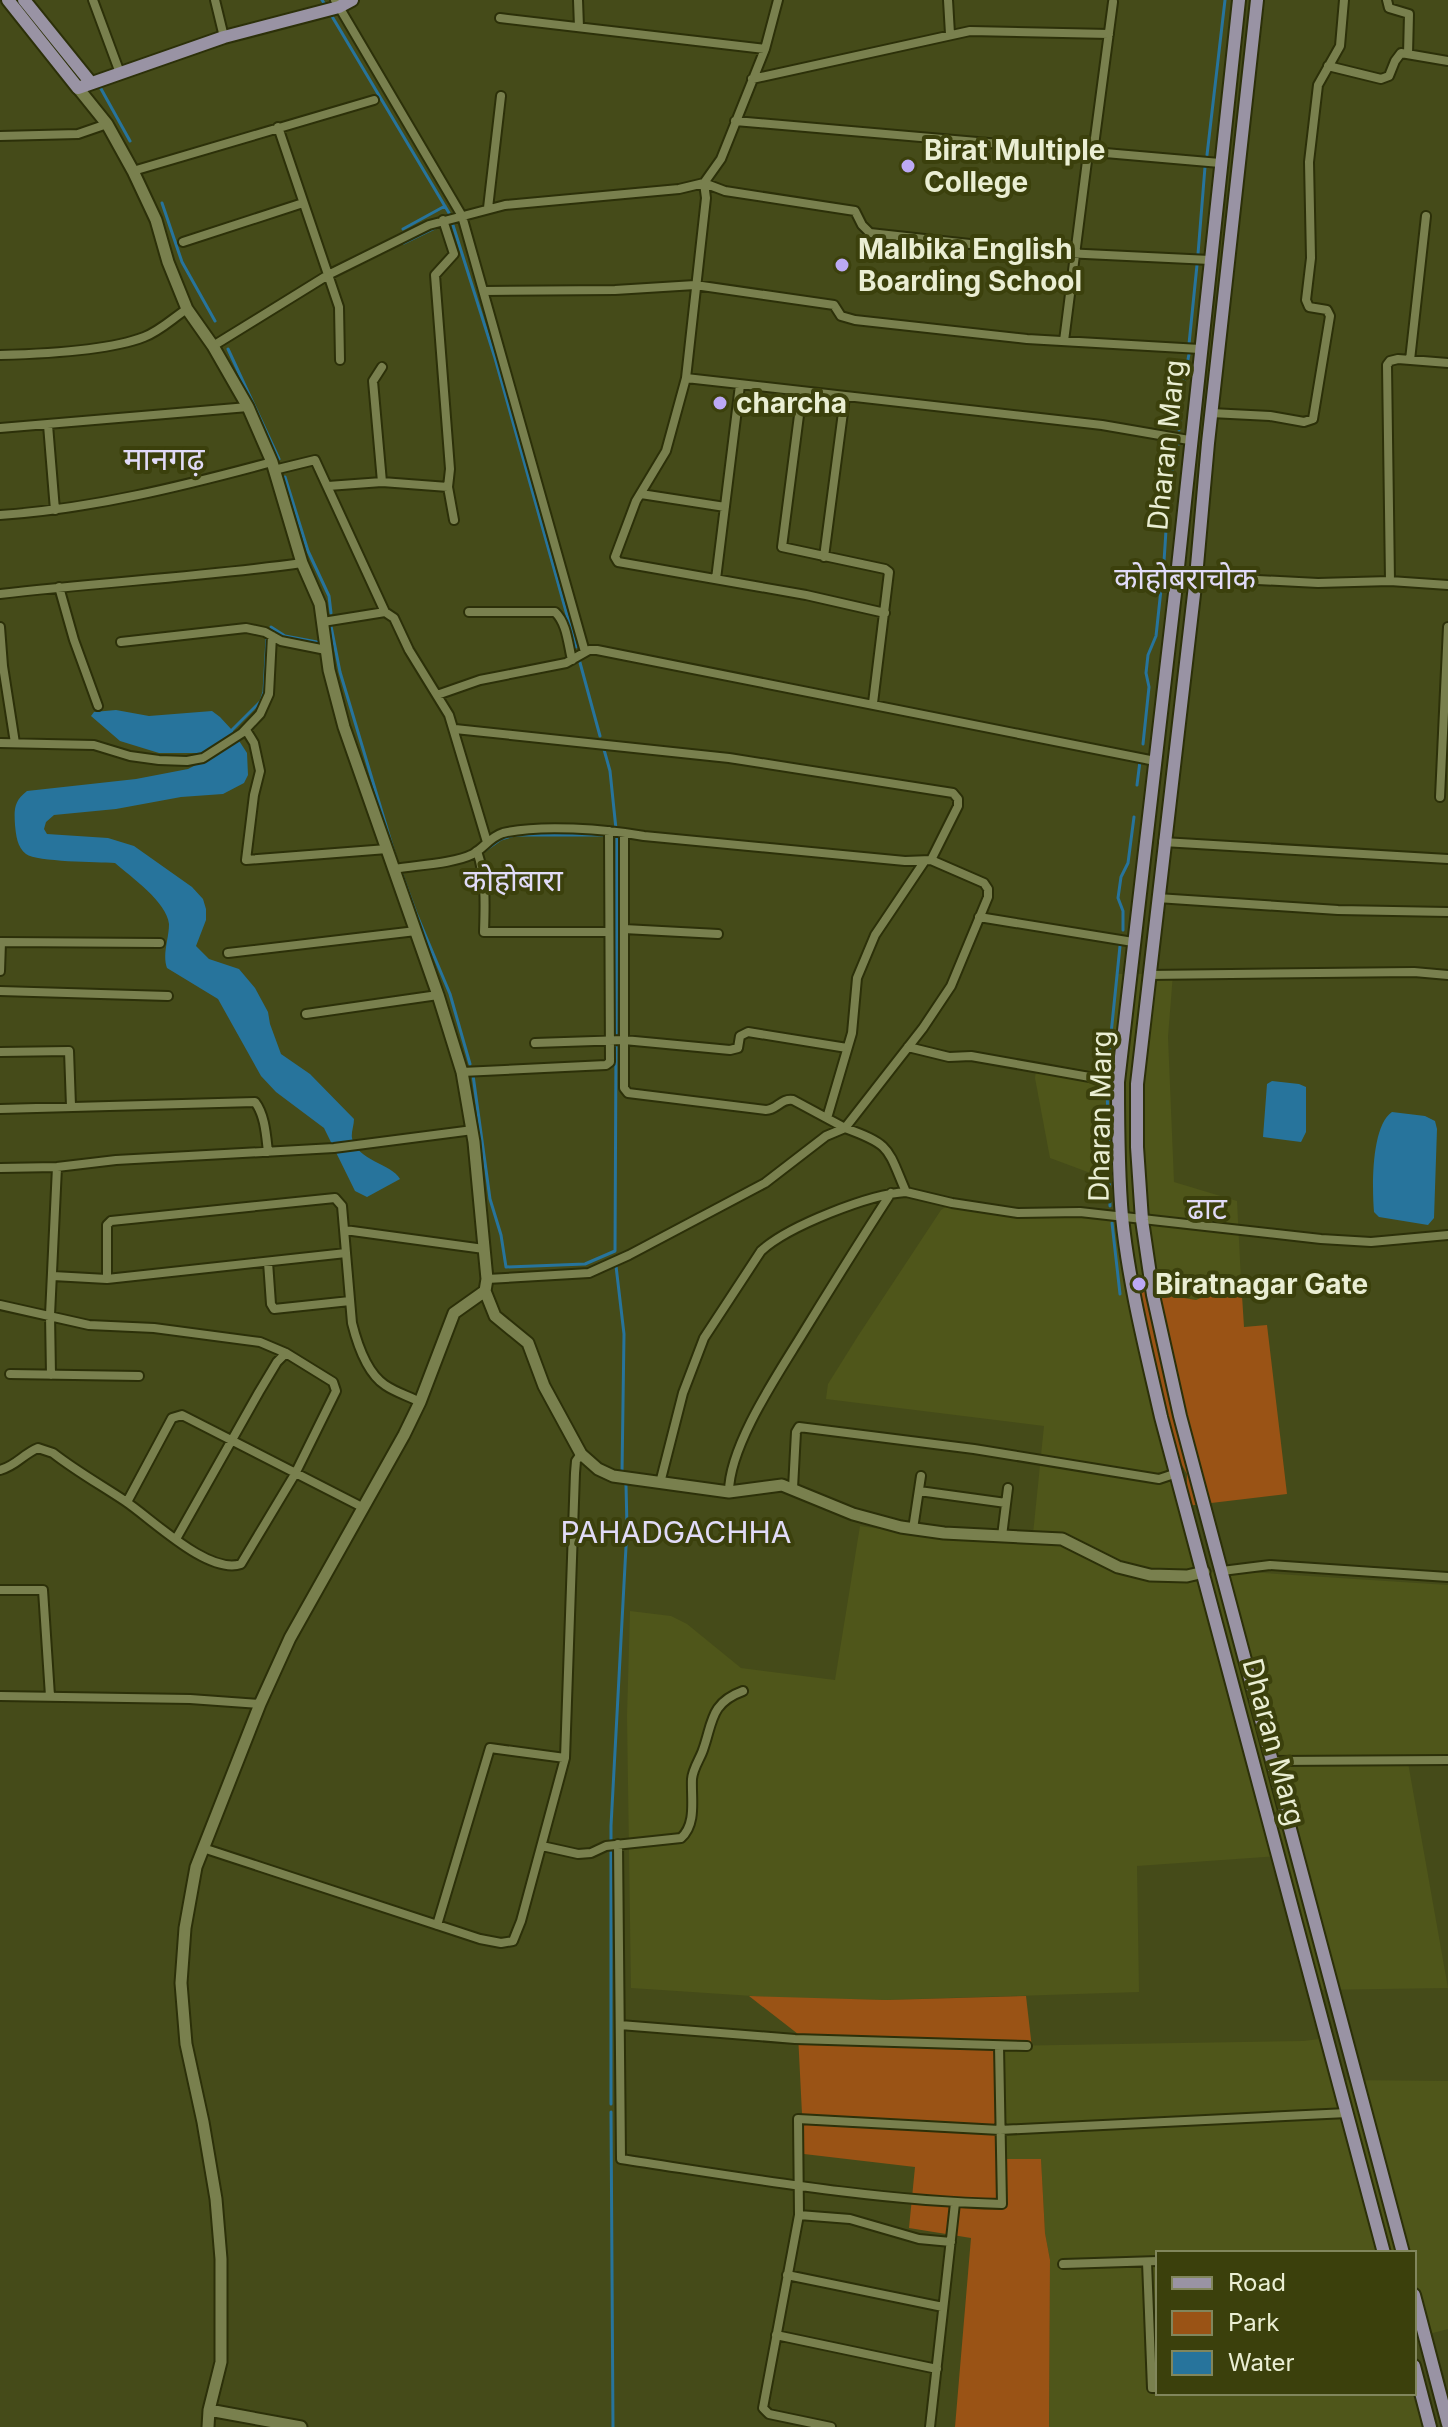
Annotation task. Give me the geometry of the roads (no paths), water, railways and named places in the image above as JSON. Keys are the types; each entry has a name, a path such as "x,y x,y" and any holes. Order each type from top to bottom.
{"main road":[{"path":"11,2 85,86 224,37 352,0"},
{"name":"Dharan Marg","path":"1239,0 1118,1082 1122,1218 1134,1296 1177,1473 1383,2251"},
{"name":"Dharan Marg","path":"1257,0 1196,577 1148,975 1137,1084 1137,1147 1142,1220 1153,1295 1180,1416 1402,2251"},
{"path":"1416,2303 1448,2424"},
{"path":"1416,2379 1430,2427"}],"street":[{"path":"93,0 120,73"},
{"path":"215,0 224,37"},
{"path":"578,0 579,27"},
{"path":"778,0 765,49 721,159 704,183 706,198 686,378 666,451 641,494 615,553 618,562 885,613"},
{"path":"948,0 950,34"},
{"path":"1211,413 1270,416 1304,422 1313,419 1330,314 1327,310 1309,307 1307,303 1311,258 1309,162 1318,85 1340,46 1344,0"},
{"path":"1387,0 1389,8 1409,14 1408,54"},
{"path":"1064,341 1074,254 1113,2"},
{"path":"337,4 462,216 585,652"},
{"path":"500,18 765,49"},
{"path":"752,79 970,31 1109,34"},
{"path":"1328,66 1381,79 1389,76 1401,53 1448,61"},
{"path":"85,86 133,171 156,220 168,262 187,309 213,346 248,407 273,466 302,563 320,604 329,670 344,727 462,1072 473,1130 486,1285 495,1316 528,1343 544,1386 581,1454 598,1469 613,1476 729,1492 782,1485 853,1514 913,1529 1062,1539 1118,1567 1150,1575 1187,1576 1204,1572"},
{"path":"488,208 501,96"},
{"path":"133,171 374,100"},
{"path":"735,121 1220,163"},
{"path":"0,136 78,134 107,124"},
{"path":"278,127 339,307 340,360"},
{"path":"213,346 328,275 443,220 488,208 679,189 704,183 725,191 855,211 870,233 1074,254 1210,260"},
{"path":"183,242 303,203"},
{"path":"1410,360 1426,216"},
{"path":"443,220 454,254 435,275 450,469 448,487 454,520"},
{"path":"484,291 615,290 695,285 834,305 841,316 855,320 1064,341 1200,349"},
{"path":"0,355 59,352 136,340 149,335 187,309"},
{"path":"1390,581 1387,365 1393,359 1448,363"},
{"path":"382,367 373,381 382,482"},
{"path":"686,378 1102,425 1189,440"},
{"path":"716,579 740,385"},
{"path":"802,392 782,547 888,571 873,703"},
{"path":"824,557 845,397"},
{"path":"0,428 248,407"},
{"path":"48,425 55,510"},
{"path":"0,515 55,510 315,460 385,612 394,618 455,729 487,842"},
{"path":"328,486 382,482 448,487"},
{"path":"641,494 725,507"},
{"path":"0,594 302,563"},
{"path":"1177,576 1448,585"},
{"path":"59,587 98,706"},
{"path":"323,622 385,612"},
{"path":"469,612 555,612 563,625 572,660"},
{"path":"0,627 15,743"},
{"path":"1440,797 1448,627"},
{"path":"121,642 246,628 257,629 281,641 326,650"},
{"path":"0,743 94,745 130,756 196,760 244,732 260,714 269,694 272,636"},
{"path":"437,695 480,680 572,660 585,652 597,650 1155,761"},
{"path":"455,729 729,758 953,793 958,799 958,806 927,861 875,935 857,978 852,1033 827,1118"},
{"path":"244,732 254,743 260,771 246,860 387,849"},
{"path":"208,2427 221,2362 221,2259 215,2190 186,2044 181,1983 185,1928 196,1867 260,1704 304,1611 364,1508 420,1402 454,1313 486,1285 589,1273 629,1255 765,1183 826,1136 845,1128 951,986 988,897 984,883 927,861 609,831 514,831 498,834 477,851 462,857 394,869"},
{"path":"462,1072 606,1065 611,1058 609,831"},
{"path":"624,833 624,1088 628,1093 766,1110 774,1109 788,1099 886,1147 906,1192"},
{"path":"1163,842 1448,859"},
{"path":"477,851 485,899 484,932 609,932"},
{"path":"1157,898 1338,910 1448,912"},
{"path":"979,917 1133,942"},
{"path":"624,929 718,934"},
{"path":"228,953 416,931"},
{"path":"0,971 1,942 160,943"},
{"path":"1148,975 1399,972 1448,975"},
{"path":"0,991 168,996"},
{"path":"306,1014 438,995"},
{"path":"535,1043 624,1040 733,1049 738,1048 741,1034 748,1032 847,1048"},
{"path":"908,1047 949,1057 971,1056 1118,1082"},
{"path":"0,1052 69,1051 71,1106"},
{"path":"0,1109 255,1102 263,1119 268,1152"},
{"path":"0,1168 57,1167 116,1160 334,1148 473,1130"},
{"path":"51,1375 50,1315 57,1167"},
{"path":"660,1483 683,1393 704,1338 761,1251 773,1240 871,1197 906,1192 987,1210 1080,1212 1371,1242 1448,1235"},
{"path":"729,1492 729,1479 737,1456 765,1395 891,1193"},
{"path":"107,1279 107,1225 111,1221 331,1197 341,1203 356,1337 377,1378 420,1402"},
{"path":"345,1230 484,1249"},
{"path":"53,1276 107,1279 346,1253"},
{"path":"268,1262 274,1309 350,1301"},
{"path":"0,1305 89,1325 154,1328 260,1342 286,1353 333,1382 336,1391 295,1474 241,1564 233,1566 221,1565 195,1552 53,1453 38,1448 24,1454 16,1465 0,1470"},
{"path":"176,1539 277,1362 286,1353"},
{"path":"10,1374 139,1376"},
{"path":"127,1502 172,1418 182,1415 364,1508"},
{"path":"793,1488 799,1427 974,1449 1159,1479 1177,1473"},
{"path":"203,1848 480,1939 501,1943 513,1941 565,1758 575,1473 581,1454"},
{"path":"913,1529 921,1476"},
{"path":"1002,1536 1008,1488"},
{"path":"919,1491 1006,1503"},
{"path":"1222,1571 1270,1565 1448,1577"},
{"path":"0,1590 43,1590 50,1696"},
{"path":"542,1846 578,1854 618,1844 676,1840 685,1835 691,1816 692,1777 711,1718 733,1695 743,1691"},
{"path":"0,1696 190,1699 260,1704"},
{"path":"437,1925 490,1748 565,1758"},
{"path":"1273,1761 1448,1760"},
{"path":"618,1844 621,2159 799,2185 955,2203 1002,2204 999,2046"},
{"path":"620,2025 795,2039 1027,2046"},
{"path":"831,2427 765,2411 763,2403 799,2215 798,2119 1000,2130 1347,2113"},
{"path":"930,2427 955,2203"},
{"path":"799,2215 850,2219 919,2239 951,2242"},
{"path":"1063,2264 1156,2261"},
{"path":"1147,2262 1154,2324 1152,2388 1156,2388"},
{"path":"787,2275 943,2307"},
{"path":"776,2335 937,2369"},
{"path":"209,2410 301,2427"}],"water":[{"path":"116,710 149,716 212,711 232,730 247,753 248,775 244,783 223,794 54,815 46,822 44,829 47,834 108,838 134,846 192,887 203,899 206,909 206,920 196,946 209,959 239,969 255,988 268,1012 281,1054 310,1074 354,1119 352,1138 360,1152 390,1169 400,1179 367,1197 355,1191 324,1128 276,1092 261,1076 218,999 167,968 167,916 139,883 115,863 42,859 26,854 21,848 16,833 15,810 17,802 27,791 136,779 188,769 223,751 223,744 218,742 203,753 159,753 120,741 91,716 94,712"},
{"path":"1272,1081 1306,1087 1306,1132 1301,1142 1263,1137 1267,1084"},
{"path":"1392,1112 1425,1116 1435,1121 1434,1218 1428,1225 1379,1217 1374,1212 1373,1174 1377,1143 1385,1119"}],"waterway":[{"path":"1207,155 1225,0"},
{"path":"330,13 449,213"},
{"path":"100,87 130,141"},
{"path":"1198,254 1205,167"},
{"path":"162,203 182,262 215,321"},
{"path":"403,229 445,206"},
{"path":"452,222 495,358 576,647"},
{"path":"404,243 437,227"},
{"path":"1189,344 1197,265"},
{"path":"228,349 279,459"},
{"path":"1179,430 1189,354"},
{"path":"1164,561 1170,488 1178,444"},
{"path":"285,477 308,551 329,596 331,613"},
{"path":"1143,744 1149,687 1146,673 1148,655 1156,636 1162,580"},
{"path":"331,626 340,672 396,859"},
{"path":"271,627 285,636 317,642"},
{"path":"232,730 261,701 267,638"},
{"path":"579,659 600,736"},
{"path":"603,746 610,771 616,829"},
{"path":"1137,785 1140,761"},
{"path":"1123,930 1123,911 1118,898 1121,877 1128,863 1134,817"},
{"path":"484,851 501,839 515,835 605,835"},
{"path":"616,1037 617,837"},
{"path":"401,872 450,994 470,1064"},
{"path":"1107,1073 1120,946"},
{"path":"473,1075 490,1199 501,1235 506,1267 585,1264 615,1251 616,1044"},
{"path":"1107,1085 1110,1206"},
{"path":"1112,1223 1120,1294"},
{"path":"616,1266 624,1334 622,1473"},
{"path":"611,2104 611,1826 627,1528 626,1485"},
{"path":"611,2112 613,2427"}],"place":[{"name":"Birat Multiple College","path":"908,166"},
{"name":"Malbika English Boarding School","path":"842,265"},
{"name":"charcha","path":"720,403"},
{"name":"Biratnagar Gate","path":"1139,1284"}],"district":[{"name":"मानगढ़","path":"164,459"},
{"name":"कोहोबराचोक","path":"1185,579"},
{"name":"कोहोबारा","path":"513,881"},
{"name":"ढाट","path":"1207,1209"},
{"name":"PAHADGACHHA","path":"676,1533"}]}
